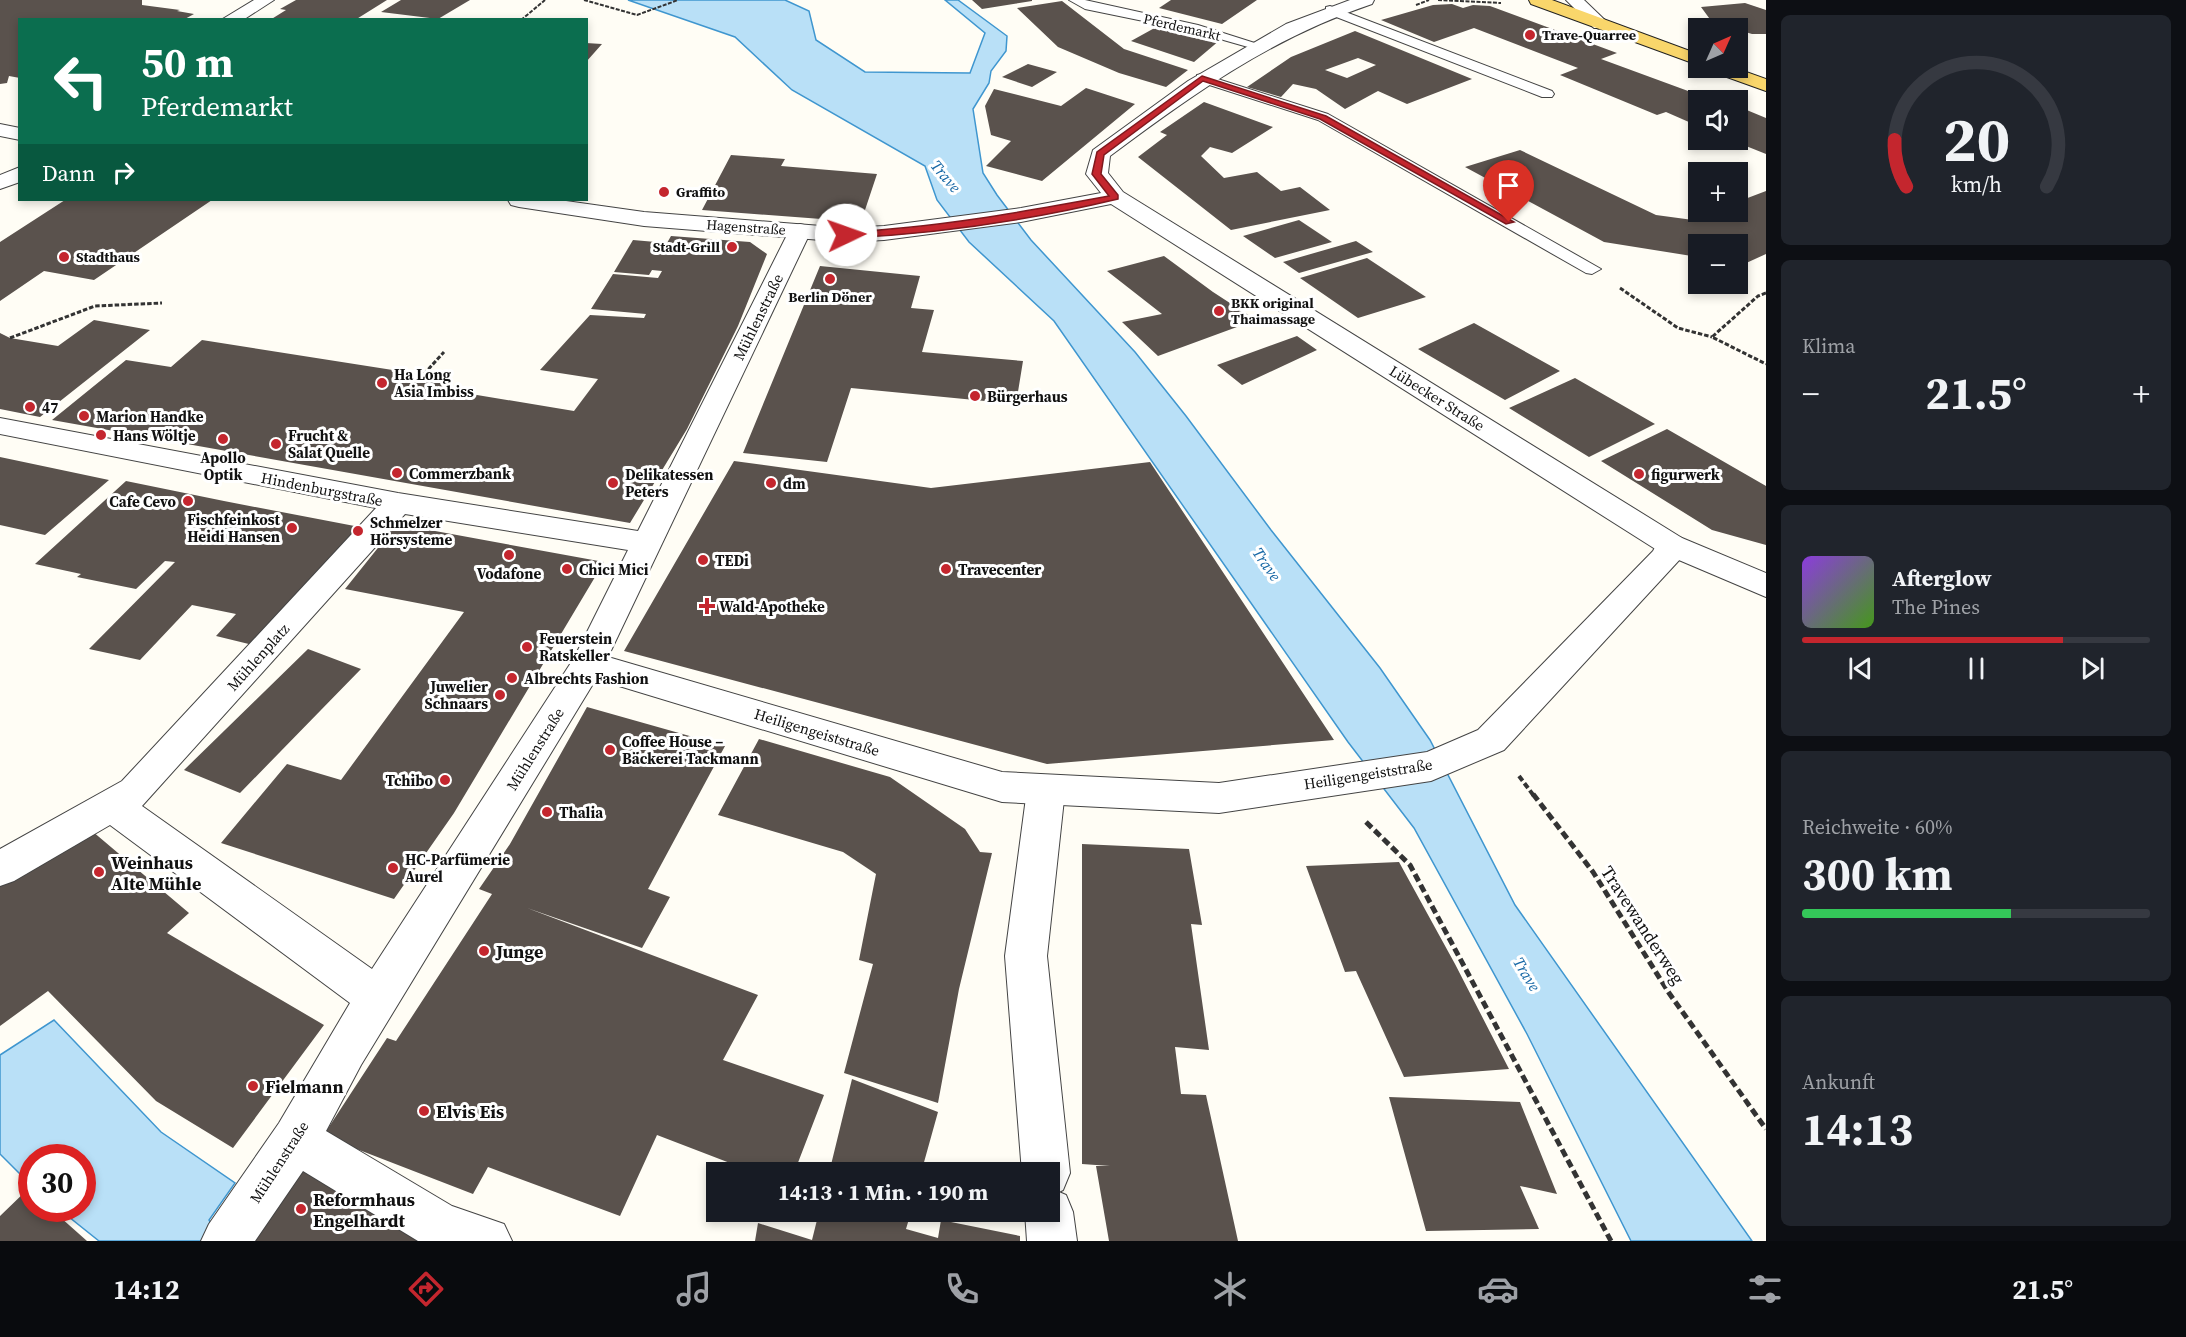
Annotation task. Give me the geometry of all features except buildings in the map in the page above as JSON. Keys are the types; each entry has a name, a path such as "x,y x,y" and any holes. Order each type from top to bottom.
{"main road":[{"path":"1537,0 1688,56"},
{"path":"1747,78 1766,85"}],"street":[{"path":"233,18 266,0"},
{"name":"Pferdemarkt","path":"1115,197 1097,174 1100,154 1202,78 1255,45 1330,10 1366,0"},
{"path":"1574,0 1600,24"},
{"path":"0,183 18,173"},
{"name":"Hagenstraße","path":"526,201 645,219 846,235 1021,215 1115,197"},
{"name":"Lübecker Straße","path":"1115,197 1671,545 1766,586"},
{"name":"Mühlenstraße","path":"226,1240 296,1140 378,998 588,664 800,231"},
{"name":"Hindenburgstraße","path":"0,426 398,503 646,543"},
{"name":"Mühlenplatz","path":"0,868 135,792 398,503"},
{"name":"Heiligengeiststraße","path":"588,664 1002,787 1219,798 1431,766 1491,740 1667,556 1671,545"},
{"path":"1045,1162 1026,956 1047,790"},
{"path":"99,814 378,998"},
{"path":"296,1140 442,1228 487,1241"},
{"path":"1050,1222 1052,1241"}],"lane":[{"name":"Pferdemarkt","path":"1075,0 1089,6 1194,28 1255,45"},
{"path":"1330,10 1548,94"},
{"path":"1202,78 1323,117 1592,269"}],"path":[{"path":"523,18 545,0"},
{"path":"584,0 637,15 678,0"},
{"path":"1437,0 1510,3"},
{"path":"1592,269 1678,328 1712,337 1766,364"},
{"path":"1712,337 1758,296 1766,292"},
{"path":"10,338 95,306 162,303"},
{"path":"424,374 444,352"},
{"name":"Travewanderweg","path":"1491,740 1593,872 1670,993 1766,1129"},
{"path":"1410,865 1611,1241"}],"water":[{"name":"Trave","path":"628,0 785,0 809,11 816,40 865,72 970,73 985,33 945,0 958,0 1007,36 1006,51 991,71 989,83 973,109 983,173 1031,240 1135,352 1380,668 1430,740 1515,905 1752,1241 1631,1241 1527,1034 1414,828 1348,742 1054,321 969,242 937,200 925,166 792,90 735,37"},
{"path":"54,1020 161,1132 235,1183 209,1220 222,1241 99,1241 75,1222 96,1222 96,1144 18,1144 18,1172 0,1154 0,1055"}],"place":[{"name":"Trave-Quarree","path":"1530,35"},
{"name":"Graffito","path":"664,192"},
{"name":"Stadt-Grill","path":"732,247"},
{"name":"Stadthaus","path":"64,257"},
{"name":"Berlin Döner","path":"830,279"},
{"name":"BKK original Thaimassage","path":"1219,311"},
{"name":"Ha Long Asia Imbiss","path":"382,383"},
{"name":"Bürgerhaus","path":"975,396"},
{"name":"47","path":"30,407"},
{"name":"Marion Handke","path":"84,416"},
{"name":"Hans Wöltje","path":"101,435"},
{"name":"Apollo Optik","path":"223,439"},
{"name":"Frucht & Salat Quelle","path":"276,444"},
{"name":"Commerzbank","path":"397,473"},
{"name":"figurwerk","path":"1639,474"},
{"name":"Delikatessen Peters","path":"613,483"},
{"name":"dm","path":"771,483"},
{"name":"Cafe Cevo","path":"188,501"},
{"name":"Fischfeinkost Heidi Hansen","path":"292,528"},
{"name":"Schmelzer Hörsysteme","path":"358,531"},
{"name":"Vodafone","path":"509,555"},
{"name":"TEDi","path":"703,560"},
{"name":"Chici Mici","path":"567,569"},
{"name":"Travecenter","path":"946,569"},
{"name":"Wald-Apotheke","path":"707,606"},
{"name":"Feuerstein Ratskeller","path":"527,647"},
{"name":"Albrechts Fashion","path":"512,678"},
{"name":"Juwelier Schnaars","path":"500,695"},
{"name":"Coffee House – Bäckerei Tackmann","path":"610,750"},
{"name":"Tchibo","path":"445,780"},
{"name":"Thalia","path":"547,812"},
{"name":"HC-Parfümerie Aurel","path":"393,868"},
{"name":"Weinhaus Alte Mühle","path":"99,872"},
{"name":"Junge","path":"484,951"},
{"name":"Fielmann","path":"253,1086"},
{"name":"Elvis Eis","path":"424,1111"},
{"name":"Reformhaus Engelhardt","path":"301,1209"}],"route":[{"path":"846,235 884,233 1021,215 1115,197 1097,174 1100,154 1202,78 1323,117 1509,222"}]}
